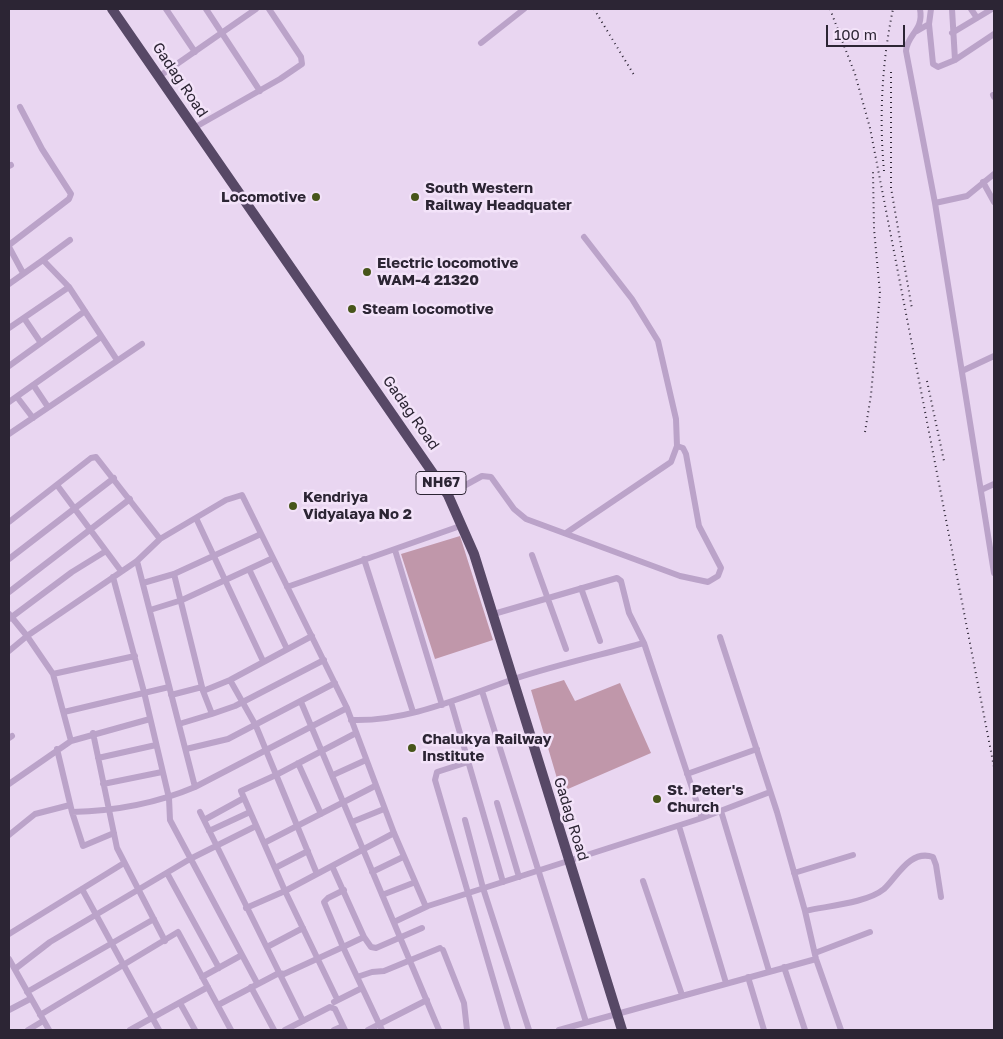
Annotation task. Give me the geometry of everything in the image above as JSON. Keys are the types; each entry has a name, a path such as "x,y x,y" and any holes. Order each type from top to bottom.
{"highway":[{"name":"Gadag Road","path":"112,9 437,476 463,525 515,679 619,1012 627,1030"},
{"name":"Gadag Road","path":"119,9 453,492 476,545 515,679"},
{"name":"Gadag Road","path":"619,1012 622,1030"}],"street":[{"path":"166,9 195,52"},
{"path":"206,9 260,91"},
{"path":"164,73 256,9"},
{"path":"199,125 300,66 303,60 269,9"},
{"path":"481,43 524,9"},
{"path":"920,9 921,19 906,51 935,203 992,544 994,573"},
{"path":"930,9 929,24 935,66 941,66 955,60 994,34"},
{"path":"952,9 955,60"},
{"path":"972,9 977,18"},
{"path":"952,33 992,9"},
{"path":"917,31 929,24"},
{"path":"20,107 42,149 71,194 69,199 9,246 23,273"},
{"path":"935,203 966,196 994,174"},
{"path":"983,182 994,202"},
{"path":"566,533 671,462 677,446 676,419 658,341 632,299 584,237"},
{"path":"9,284 70,240"},
{"path":"43,260 69,287 117,360"},
{"path":"9,328 69,287"},
{"path":"9,366 85,311"},
{"path":"24,318 41,343"},
{"path":"9,402 34,386 101,336"},
{"path":"9,434 142,344"},
{"path":"962,371 994,356"},
{"path":"34,386 48,407"},
{"path":"17,397 33,418"},
{"path":"453,492 482,476 491,477 520,514 680,576 702,582 714,579 720,572 720,563 699,526 686,454 683,448 677,446"},
{"path":"9,522 96,457 160,539"},
{"path":"9,559 114,478"},
{"path":"982,490 994,484"},
{"path":"57,485 121,571"},
{"path":"9,652 28,636 137,561 160,539 226,500 242,495 347,708 413,883 426,907"},
{"path":"9,592 130,499"},
{"path":"196,518 263,660"},
{"path":"288,586 463,525"},
{"path":"143,583 174,574 261,534"},
{"path":"395,550 442,706"},
{"path":"71,741 53,674 28,636 10,617 72,572 106,551"},
{"path":"532,554 566,649"},
{"path":"150,610 182,600 273,558"},
{"path":"364,559 413,712"},
{"path":"137,561 195,787"},
{"path":"249,569 287,648"},
{"path":"174,574 203,689 212,714"},
{"path":"113,577 135,656 169,798 170,820 242,955 274,1030"},
{"path":"497,613 613,578 619,579 630,613 644,643 702,818"},
{"path":"581,588 600,641"},
{"path":"171,695 203,689 230,680 263,660 312,636"},
{"path":"720,637 806,911 815,956 841,1030"},
{"path":"351,720 372,721 442,706 515,679 644,643"},
{"path":"53,674 135,656"},
{"path":"179,724 243,702 324,660"},
{"path":"230,680 256,726 317,874"},
{"path":"186,749 228,739 335,683"},
{"path":"64,712 169,687"},
{"path":"482,692 586,1022"},
{"path":"301,702 439,1030"},
{"path":"451,702 503,882"},
{"path":"72,812 108,811 169,798 195,787 347,708"},
{"path":"9,784 71,741 93,733 150,719"},
{"path":"93,733 108,811 124,864 165,941"},
{"path":"337,999 285,891 241,791 298,764 356,733"},
{"path":"98,758 156,745"},
{"path":"57,749 70,805 83,846 114,833"},
{"path":"687,774 757,750"},
{"path":"332,775 366,760"},
{"path":"468,762 441,770 434,777 508,1030"},
{"path":"298,764 321,814"},
{"path":"103,784 162,772"},
{"path":"264,843 375,786"},
{"path":"394,922 426,907 571,859 679,826 770,792"},
{"path":"204,820 244,798"},
{"path":"497,803 518,876"},
{"path":"9,836 35,814 70,805"},
{"path":"352,822 384,809"},
{"path":"721,811 769,972"},
{"path":"200,812 303,1021"},
{"path":"209,831 250,812"},
{"path":"465,820 484,888 529,1030"},
{"path":"15,969 50,942 190,858 256,826"},
{"path":"679,826 726,983"},
{"path":"246,908 285,891 394,833"},
{"path":"275,868 308,851"},
{"path":"794,873 853,855"},
{"path":"806,911 864,898 882,890 904,865 928,856 933,857 936,865 941,897"},
{"path":"372,872 403,857"},
{"path":"9,934 124,864"},
{"path":"332,866 364,937 371,946 376,948 422,928"},
{"path":"167,873 219,968"},
{"path":"643,881 682,995"},
{"path":"382,895 413,883"},
{"path":"82,889 159,1030"},
{"path":"344,890 324,902 381,1027"},
{"path":"9,1010 110,943 154,919"},
{"path":"266,947 303,928"},
{"path":"28,1030 42,1018 178,932 230,1030"},
{"path":"559,1030 769,972 815,956 870,932"},
{"path":"218,1005 254,985 280,973 284,974 318,960 364,937"},
{"path":"357,977 372,972 384,971 441,949 464,1003 467,1030"},
{"path":"202,976 242,955"},
{"path":"9,959 28,996 49,1030"},
{"path":"784,967 805,1030"},
{"path":"748,977 764,1030"},
{"path":"130,1030 208,987"},
{"path":"285,1030 330,1006 337,999 362,988"},
{"path":"368,1030 381,1027 427,1000"},
{"path":"180,1002 195,1030"},
{"path":"330,1006 335,1009 344,1028 334,1030"}],"shaded area":[{"path":"460,536 493,640 435,659 401,554"},
{"path":"564,680 575,701 620,683 651,753 561,792 531,690"}],"railway":[{"path":"594,9 634,75"},
{"path":"830,9 855,74 870,128 994,767"},
{"path":"884,171 882,151 882,90 886,49 893,9"},
{"path":"891,72 891,188 912,309"},
{"path":"865,432 871,395 880,293 874,229 873,172"},
{"path":"927,381 944,461"}],"place":[{"name":"Locomotive","path":"316,197"},
{"name":"South Western Railway Headquater","path":"415,197"},
{"name":"Electric locomotive WAM-4 21320","path":"367,272"},
{"name":"Steam locomotive","path":"352,309"},
{"name":"Kendriya Vidyalaya No 2","path":"293,506"},
{"name":"Chalukya Railway Institute","path":"412,748"},
{"name":"St. Peter's Church","path":"657,799"}]}
